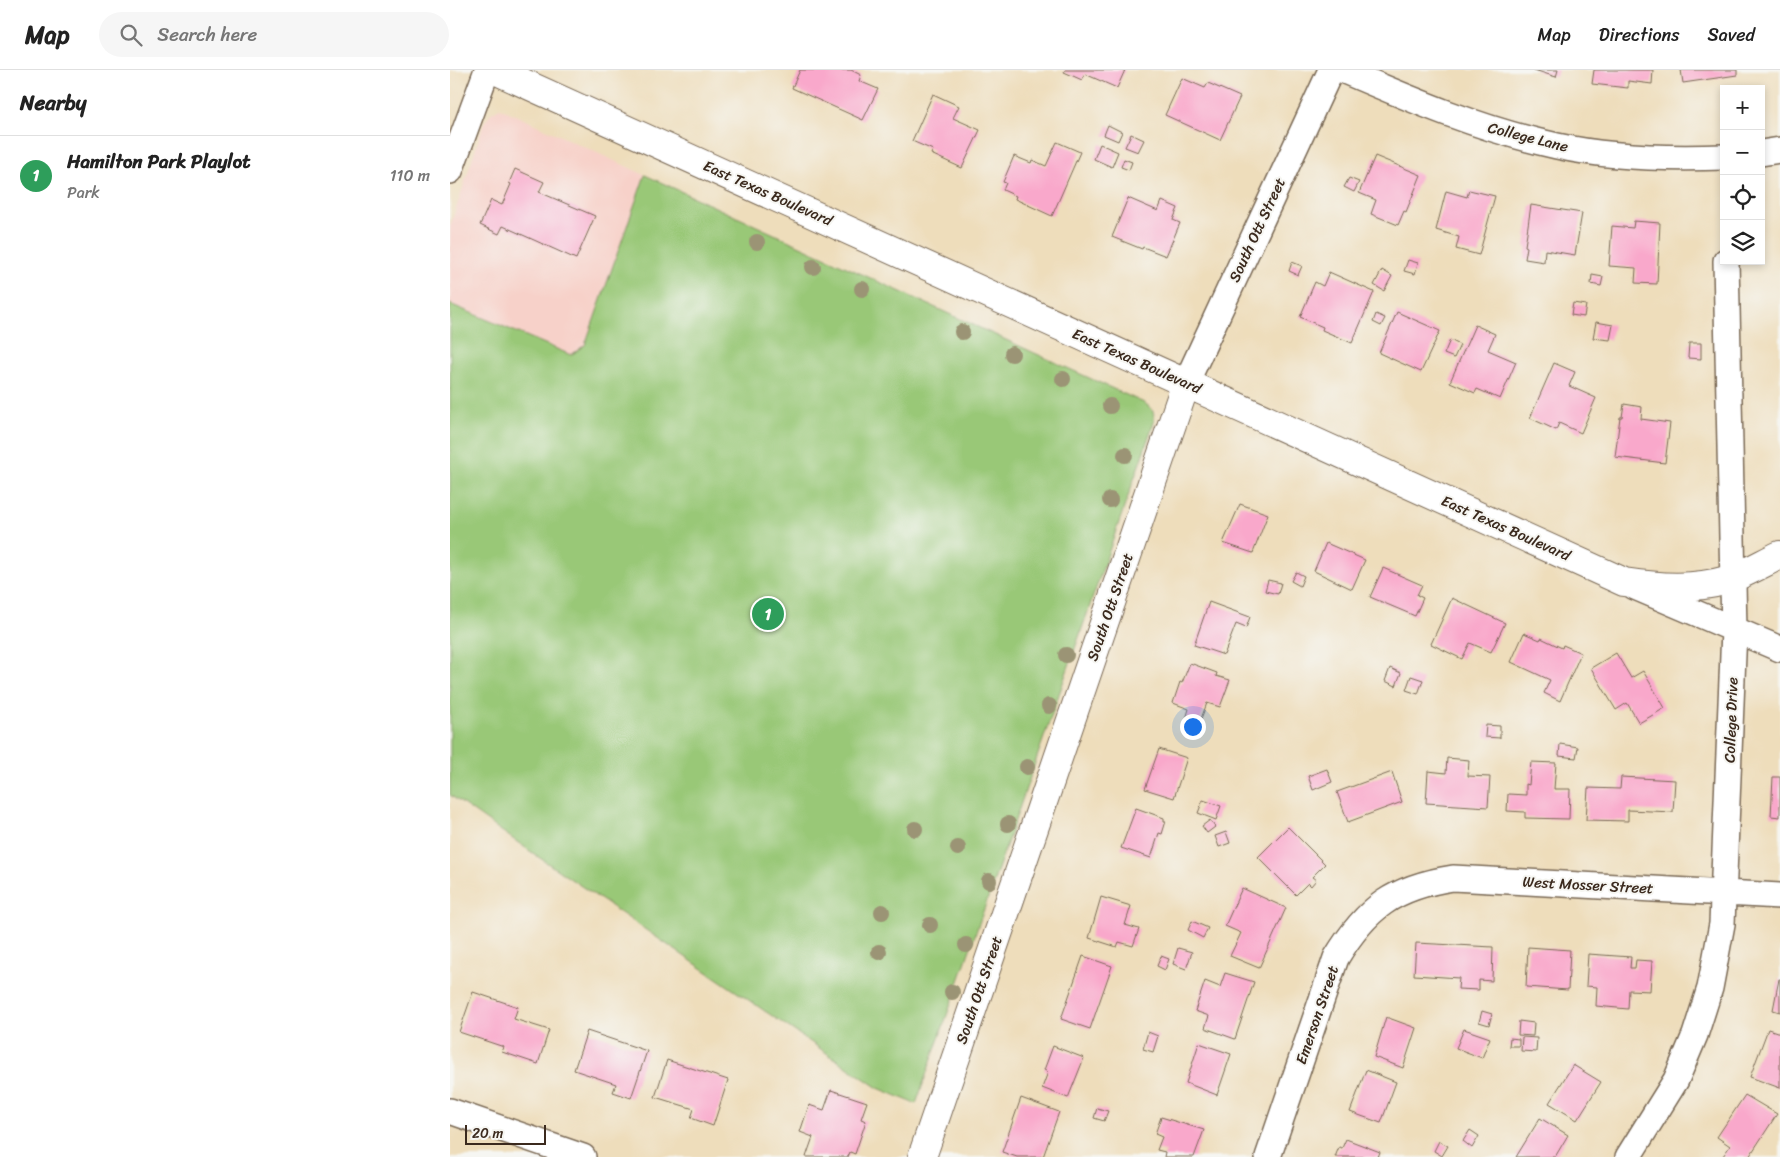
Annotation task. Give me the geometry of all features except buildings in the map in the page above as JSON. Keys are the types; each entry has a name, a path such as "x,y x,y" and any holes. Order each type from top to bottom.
{"street":[{"path":"450,171 487,70"},
{"name":"East Texas Boulevard","path":"495,70 1624,582 1780,649"},
{"name":"South Ott Street","path":"922,1157 1186,383 1331,70"},
{"name":"College Lane","path":"1342,70 1429,107 1498,131 1558,147 1620,156 1682,159 1720,157"},
{"path":"1765,152 1780,150"},
{"name":"College Drive","path":"1628,1157 1676,1080 1695,1035 1710,988 1722,924 1734,630 1726,265"},
{"path":"1624,582 1656,587 1688,587 1733,578 1780,555"},
{"name":"West Mosser Street","path":"1398,893 1429,882 1453,878 1780,896"},
{"name":"Emerson Street","path":"1268,1157 1336,958 1351,933 1374,909 1398,893"},
{"path":"450,1111 520,1147 583,1157"}],"shaded area":[{"path":"500,108 645,175 585,345 571,355 450,304 450,227 484,123 491,113"}],"green space":[{"path":"645,175 1144,403 1151,409 1154,416 1154,422 916,1104 878,1088 450,795 450,304 571,355 585,345"}],"place":[{"name":"Hamilton Park Playlot","path":"768,614"}]}
